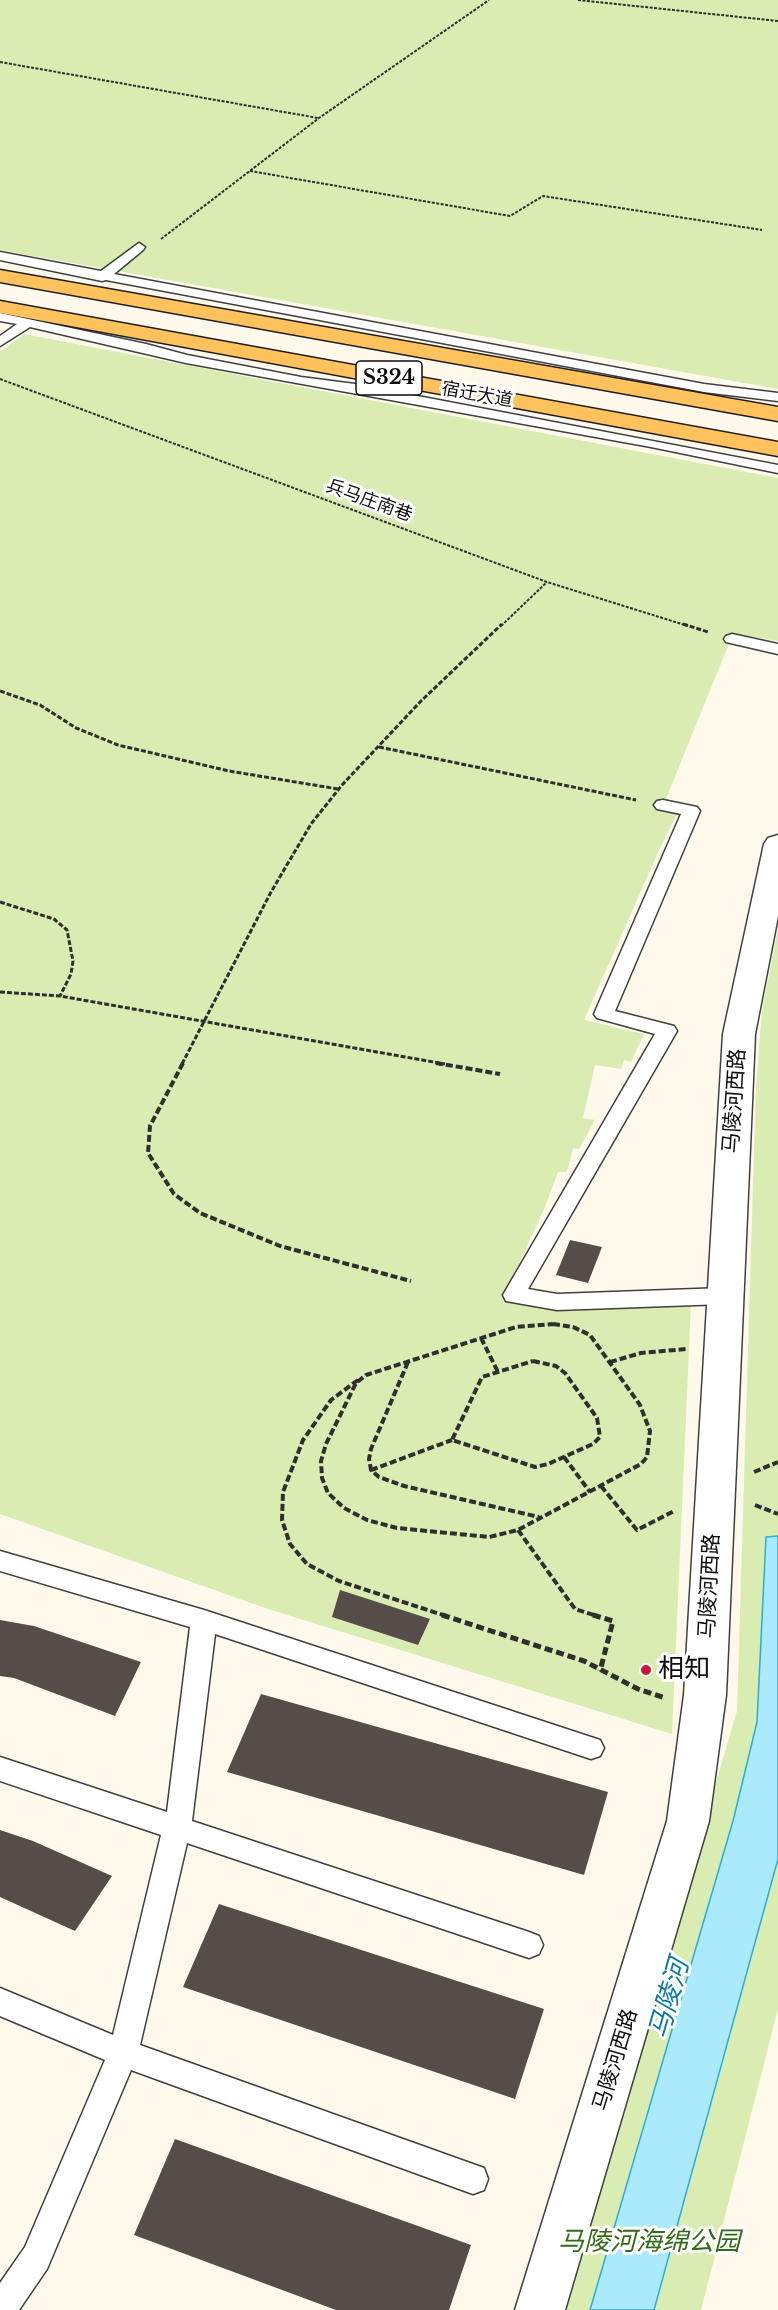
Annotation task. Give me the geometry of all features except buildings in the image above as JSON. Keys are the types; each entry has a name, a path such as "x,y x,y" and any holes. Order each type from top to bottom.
{"main road":[{"name":"宿迁大道","path":"0,276 778,414"},
{"name":"宿迁大道","path":"0,307 778,449"}],"street":[{"name":"马陵河西路","path":"540,2310 688,1821 703,1710 739,1034 778,844"}],"lane":[{"path":"102,277 139,248"},
{"path":"0,256 102,277 680,383 778,397"},
{"path":"0,317 146,348 186,359 301,381 389,394 778,469"},
{"path":"0,342 29,322"},
{"path":"732,639 778,649"},
{"path":"663,805 691,811 604,1014 667,1031 514,1295 557,1302 724,1296"},
{"path":"0,1562 204,1620 591,1748"},
{"path":"4,2307 36,2259 123,2053 177,1827 204,1620"},
{"path":"0,1769 529,1945"},
{"path":"0,2002 123,2053 473,2179"}],"path":[{"path":"158,242 319,118 489,0"},
{"path":"578,0 778,21"},
{"path":"0,62 319,118"},
{"path":"250,171 510,216 543,196 762,230"},
{"name":"兵马庄南巷","path":"0,379 547,582 732,639"},
{"path":"411,1281 280,1246 200,1213 174,1194 147,1153 150,1126 271,892 311,824 338,789 422,701 547,582"},
{"path":"0,691 40,705 76,728 118,745 229,771 338,789"},
{"path":"378,747 663,805"},
{"path":"0,902 54,919 67,930 73,962 71,974 60,996"},
{"path":"0,992 60,996 500,1074"},
{"path":"366,1375 356,1383 326,1444 321,1461 322,1478 328,1493 352,1512 367,1520 396,1528 489,1538 518,1530 641,1464 647,1457 650,1431 646,1416 590,1335 573,1327 554,1324 516,1327 366,1375 331,1400 303,1440 283,1492 282,1520 290,1544 307,1564 339,1581 584,1661 638,1689 703,1710"},
{"path":"481,1338 498,1372"},
{"path":"610,1362 641,1353 721,1348"},
{"path":"409,1361 371,1449 369,1459 371,1470 390,1482 540,1518"},
{"path":"371,1470 452,1440 535,1467 593,1444 600,1437 600,1429 597,1418 565,1373 556,1366 533,1361 482,1377 452,1440"},
{"path":"564,1457 590,1492"},
{"path":"601,1486 637,1530 715,1490"},
{"path":"518,1530 575,1609 613,1621 600,1671"}],"green space":[{"path":"0,0 778,0 778,389 0,250"},
{"path":"24,334 778,478 778,641 733,634 661,811 677,814 584,1020 644,1034 631,1062 624,1060 621,1069 595,1065 583,1118 595,1120 579,1149 573,1148 567,1172 558,1172 545,1207 505,1294 691,1303 672,1734 268,1609 0,1514 0,352"},
{"name":"马陵河海绵公园","path":"778,928 778,2009 701,2310 560,2310 737,1711 756,1085 762,1011"}],"water":[{"path":"778,1536 778,1859 654,2310 590,2310 733,1821 757,1722 766,1537"}],"place":[{"name":"相知","path":"646,1670"}],"water label":[{"name":"马陵河","path":"670,1999"}]}
